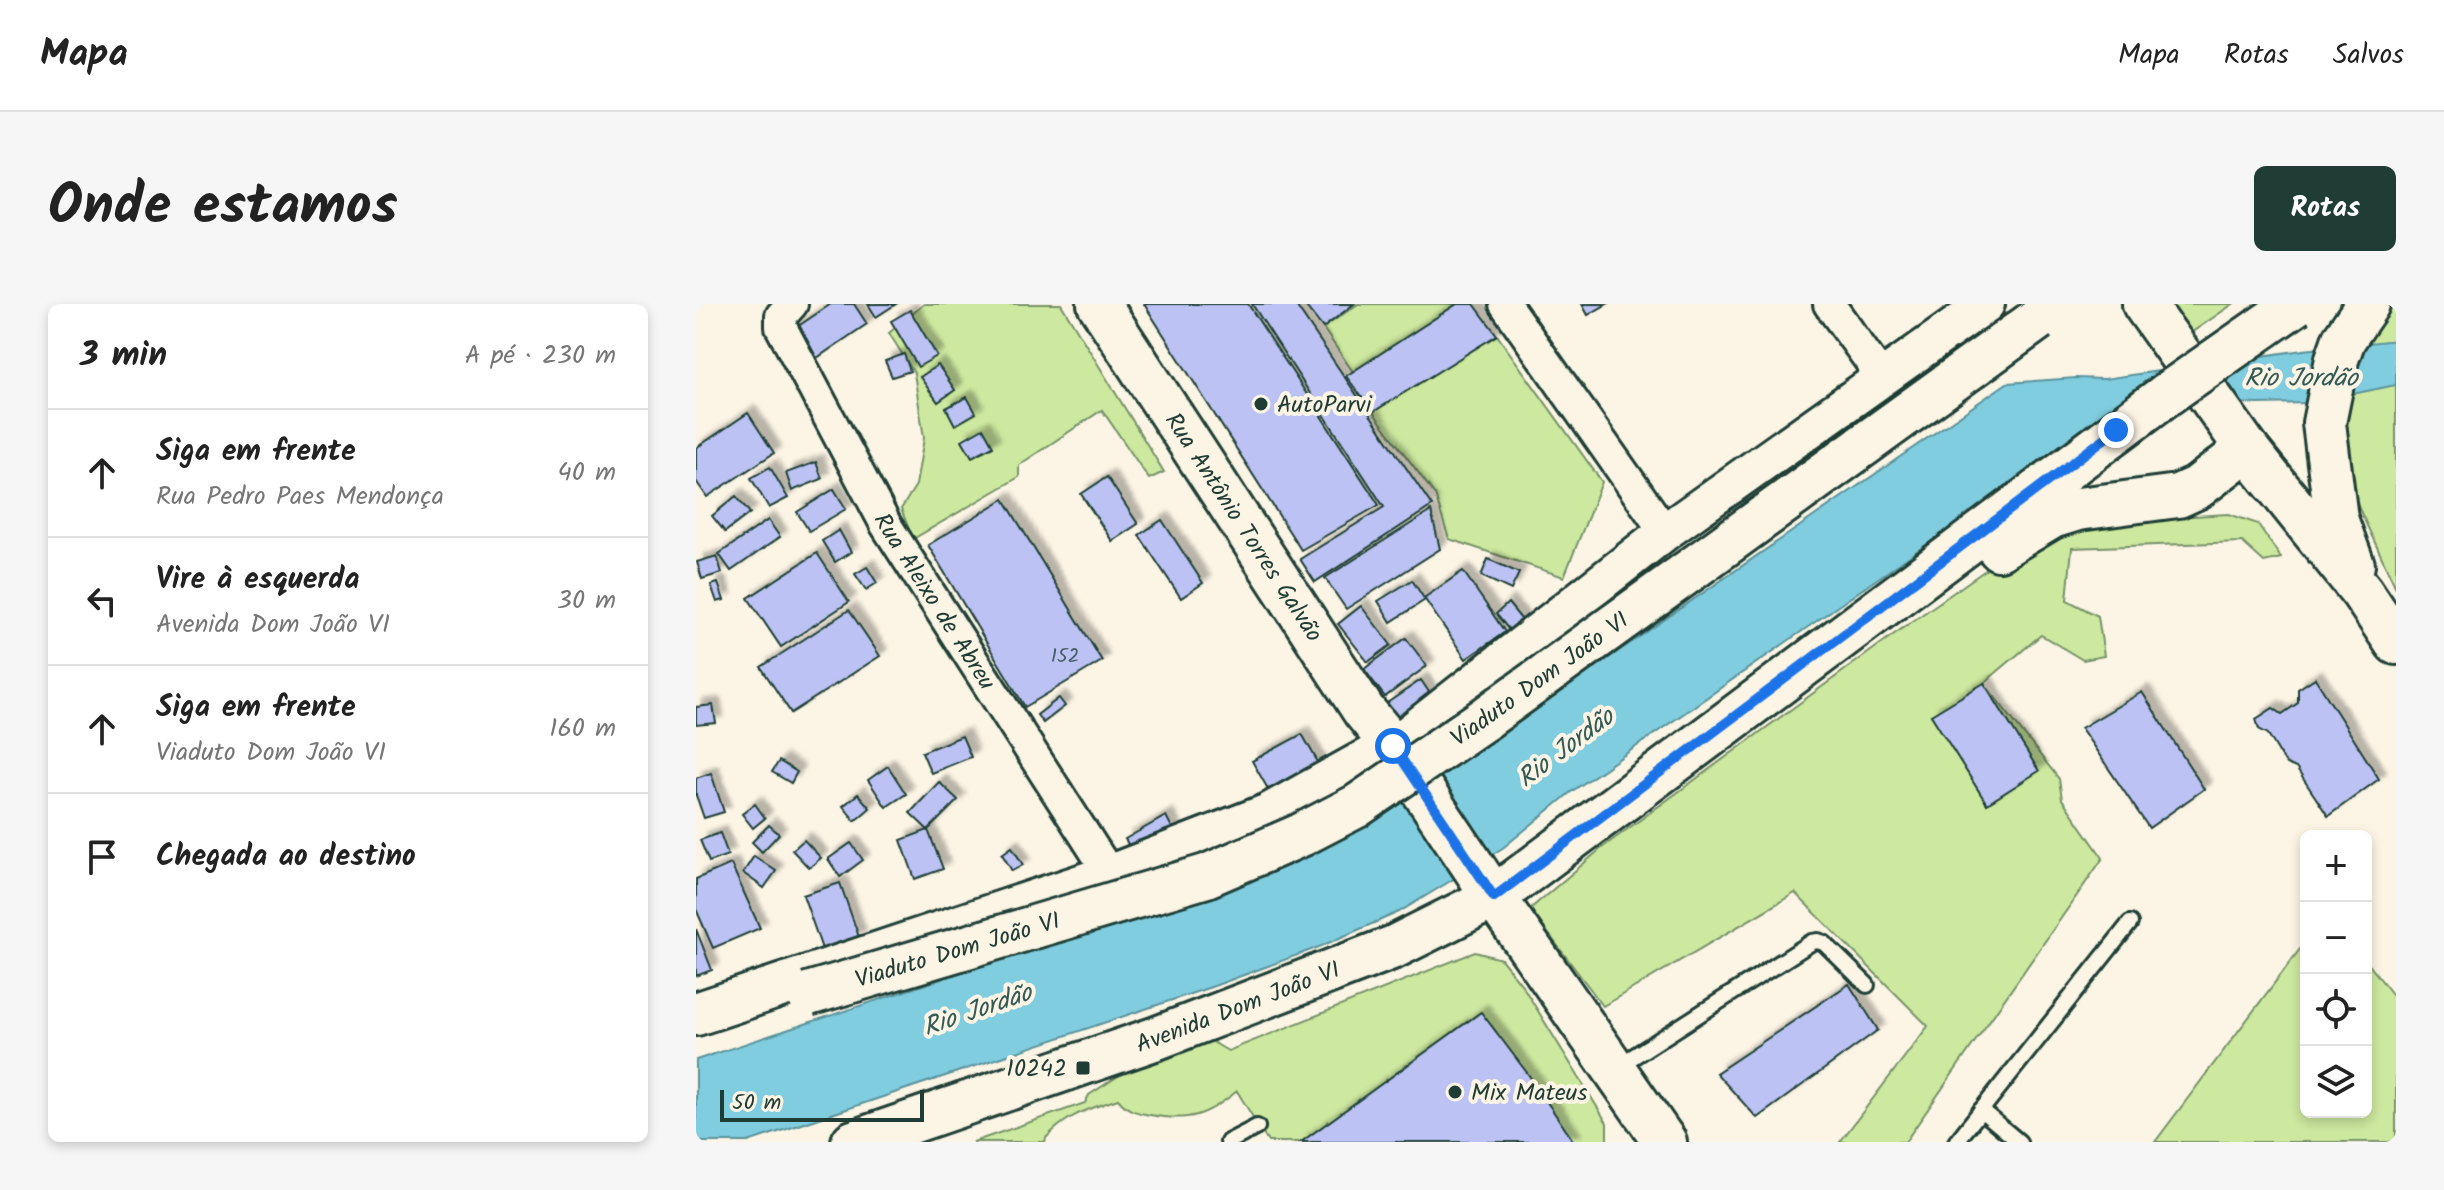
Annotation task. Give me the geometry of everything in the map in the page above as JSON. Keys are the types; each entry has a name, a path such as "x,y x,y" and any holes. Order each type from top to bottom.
{"main road":[{"name":"Rua Antônio Torres Galvão","path":"1099,304 1364,711 1405,789 1474,892 1665,1142"},
{"path":"1610,809 2167,394 2296,304"},
{"path":"2362,592 2336,519 2324,423 2344,339 2368,304"},
{"name":"Viaduto Dom João VI","path":"704,1012 808,994 1206,876 1301,835 1357,806 1483,720 2048,312"},
{"path":"2152,316 2239,437 2362,592 2396,643"},
{"path":"1610,809 1645,809 2029,528 2078,509 2185,494 2198,487 2239,437"},
{"path":"704,1012 1111,876 1269,815 1384,752"},
{"name":"Avenida Dom João VI","path":"853,1142 1157,1038 1394,947 1474,892 1610,809"}],"street":[{"path":"1505,304 1665,532"},
{"path":"1829,304 1881,376"},
{"path":"1384,752 1665,532 1986,304"},
{"name":"Rua Aleixo de Abreu","path":"787,310 781,327 886,525 1111,876"}],"lane":[{"path":"1956,1142 2130,923"},
{"path":"1613,1070 1812,942 1824,943 1867,985"},
{"path":"1981,1110 2019,1142"},
{"path":"1228,1142 1257,1127"}],"green space":[{"path":"924,304 1061,304 1164,472 1149,479 1102,410 1019,465 1019,477 913,539 901,509 916,485 924,438 914,373 889,333"},
{"path":"1358,304 1457,304 1353,372 1323,328"},
{"path":"2153,304 2233,304 2179,341"},
{"path":"2382,304 2396,304 2396,588 2343,474 2337,397"},
{"path":"1497,335 1602,482 1564,577 1449,539 1435,495 1373,412"},
{"path":"2229,514 2258,524 2281,558 2264,562 2242,542 2072,548 2067,600 2098,616 2104,656 2083,660 2041,635 1984,683 2059,779 2062,799 2103,858 1905,1142 1840,1142 1928,1026 1795,893 1603,1006 1530,909 1603,847 1890,637 2051,524"},
{"path":"2300,949 2300,1118 2372,1118 2372,969 2396,999 2396,1142 2155,1142"},
{"path":"1475,952 1501,959 1522,985 1607,1123 1607,1142 1574,1142 1492,1026 1304,1142 1268,1142 1237,1091 1207,1111 1187,1117 1140,1113 1129,1109 1118,1099 1070,1118 1054,1130 1045,1142 973,1142 1085,1103 1089,1095 1137,1064 1209,1040 1228,1051"}],"water":[{"name":"Rio Jordão","path":"2396,340 2396,385 2309,403 2176,400 2111,416 1571,792 1504,847 1399,912 1319,947 1214,986 748,1142 696,1142 696,1060 1238,881 1451,767 2007,383 2104,379"}],"building":[{"path":"831,304 854,304 867,324 808,364 788,333"},
{"path":"868,304 896,304 876,317"},
{"name":"AutoParvi","path":"1144,304 1248,304 1379,505 1301,550"},
{"path":"1252,304 1295,304 1432,506 1315,582 1300,559 1384,507"},
{"path":"1304,304 1354,304 1323,328"},
{"path":"1457,304 1474,304 1497,335 1373,412 1346,376"},
{"path":"1582,304 1607,304 1588,315"},
{"path":"910,310 937,356 918,367 891,321"},
{"path":"904,354 910,371 892,377 885,361"},
{"path":"938,365 955,390 938,402 920,377"},
{"path":"967,397 976,413 955,425 946,408"},
{"path":"748,413 774,453 707,497 696,481 696,448"},
{"path":"983,428 993,446 972,457 962,440"},
{"path":"816,462 822,479 792,491 786,473"},
{"path":"770,467 788,498 769,508 751,478"},
{"path":"1107,477 1138,524 1112,541 1081,494"},
{"path":"834,489 846,509 809,531 797,512"},
{"path":"736,496 750,513 725,532 712,516"},
{"path":"1004,499 1102,661 1025,707 928,545"},
{"path":"1431,511 1440,549 1346,609 1325,578"},
{"path":"768,520 780,537 731,571 719,554"},
{"path":"1162,520 1203,583 1181,598 1139,535"},
{"path":"839,530 851,552 835,562 822,541"},
{"path":"817,553 849,602 781,647 748,598"},
{"path":"717,556 722,573 702,579 697,562"},
{"path":"1488,559 1519,573 1511,590 1481,576"},
{"path":"867,567 877,583 866,590 855,574"},
{"path":"1463,571 1505,632 1466,659 1424,598"},
{"path":"1412,580 1425,600 1391,622 1378,601"},
{"path":"718,583 724,600 717,602 711,585"},
{"path":"1508,603 1526,625 1514,636 1496,614"},
{"path":"1361,606 1391,645 1368,662 1338,624"},
{"path":"849,610 880,656 791,713 761,667"},
{"path":"1406,638 1427,666 1385,697 1364,669"},
{"path":"2315,678 2379,779 2328,816 2296,768 2286,764 2268,734 2259,729 2256,719 2273,708 2282,714 2298,703 2298,689"},
{"path":"1421,680 1433,698 1400,722 1387,703"},
{"path":"1984,683 2039,771 1987,804 1931,715"},
{"path":"2142,692 2204,789 2149,828 2081,728"},
{"path":"1059,698 1065,706 1043,723 1037,715"},
{"path":"713,705 716,723 696,725 696,707"},
{"path":"1302,734 1323,771 1273,798 1252,761"},
{"path":"962,736 971,757 931,773 922,752"},
{"path":"779,761 797,772 791,783 772,772"},
{"path":"888,766 906,794 886,807 868,780"},
{"path":"711,773 724,812 704,818 696,795 696,778"},
{"path":"939,782 958,800 928,830 910,813"},
{"path":"858,794 870,808 855,821 843,806"},
{"path":"755,804 765,818 753,828 742,814"},
{"path":"1166,816 1178,839 1138,861 1125,839"},
{"path":"769,825 779,834 762,852 752,842"},
{"path":"928,830 943,869 915,879 901,840"},
{"path":"720,833 728,855 709,862 700,840"},
{"path":"804,840 821,858 809,868 792,850"},
{"path":"851,843 863,860 840,877 828,859"},
{"path":"1012,847 1023,865 1012,871 1002,854"},
{"path":"754,856 776,871 764,888 743,873"},
{"path":"731,864 760,928 713,948 696,909 696,879"},
{"path":"840,883 859,937 822,949 803,895"},
{"path":"696,929 712,970 696,976"},
{"path":"1849,984 1878,1030 1757,1118 1716,1073"},
{"name":"Mix Mateus","path":"1481,1012 1574,1142 1301,1142"}],"place":[{"name":"AutoParvi","path":"1261,404"},
{"name":"10242","path":"1083,1068"},
{"name":"Mix Mateus","path":"1455,1092"}],"route":[{"path":"1393,746 1494,897 2116,430"}]}
